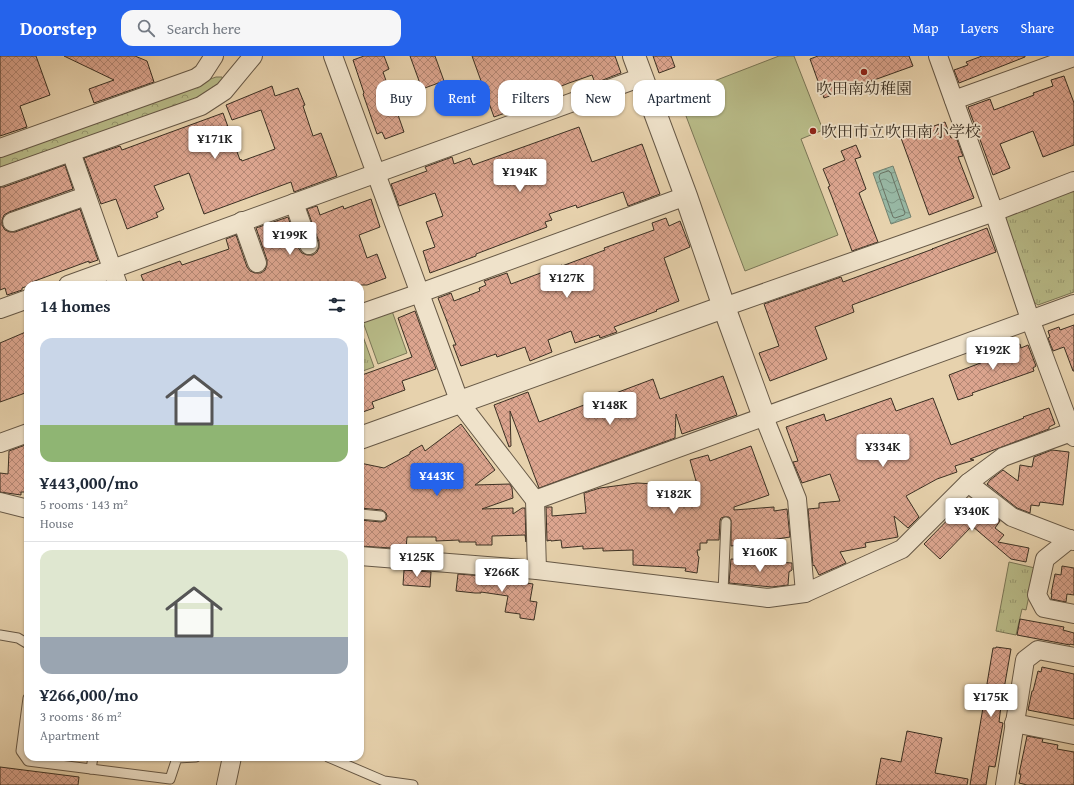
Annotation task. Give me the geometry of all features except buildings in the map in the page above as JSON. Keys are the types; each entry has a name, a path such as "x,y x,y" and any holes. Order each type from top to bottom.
{"street":[{"path":"0,148 196,78 203,73 214,56"},
{"path":"0,177 201,106 224,91 253,56"},
{"path":"333,56 460,403 535,500 537,570"},
{"path":"634,56 686,196 764,417 797,499 805,593"},
{"path":"954,100 1074,57"},
{"path":"364,556 537,570 768,598 805,593 902,549 968,483 1004,457 1073,433 1030,320 994,212 954,100 944,58"},
{"path":"92,281 115,277 242,222 642,77"},
{"path":"71,152 115,277"},
{"path":"364,437 994,212 1074,181"},
{"path":"12,222 86,196"},
{"path":"364,313 686,196"},
{"path":"294,203 309,245"},
{"path":"242,222 257,263"},
{"path":"1,305 24,300"},
{"path":"535,500 1074,304"},
{"path":"0,442 24,434"},
{"path":"968,483 1012,517 1072,540"},
{"path":"0,502 24,508"},
{"path":"1072,540 1045,559 1037,595 1044,608 1074,614"},
{"path":"1005,785 1025,660 1038,650 1074,657"},
{"path":"1014,723 1074,735"},
{"path":"226,785 231,761"}],"lane":[{"path":"364,514 381,516"},
{"path":"723,592 726,522"},
{"path":"0,635 18,638 24,642"},
{"path":"24,728 21,751 24,755"},
{"path":"28,761 91,768 170,782 176,761"},
{"path":"91,768 92,761"},
{"path":"337,761 384,781 413,785"}],"green space":[{"path":"779,56 794,56 823,130 801,139 838,235 745,271 686,116 725,116 725,80 717,80"},
{"path":"216,77 222,77 224,82 194,103 0,172 0,154"},
{"path":"1074,188 1074,292 1038,305 1032,301 1002,221 1006,212"},
{"path":"392,311 407,353 378,364 364,322"},
{"path":"364,339 374,367 364,371"},
{"path":"1009,562 1035,568 1026,610 1022,609 1016,635 996,631"}],"water":[{"path":"893,166 911,217 891,224 873,173"}],"place":[{"name":"吹田南幼稚園","path":"864,72"},
{"name":"吹田市立吹田南小学校","path":"813,131"}]}
